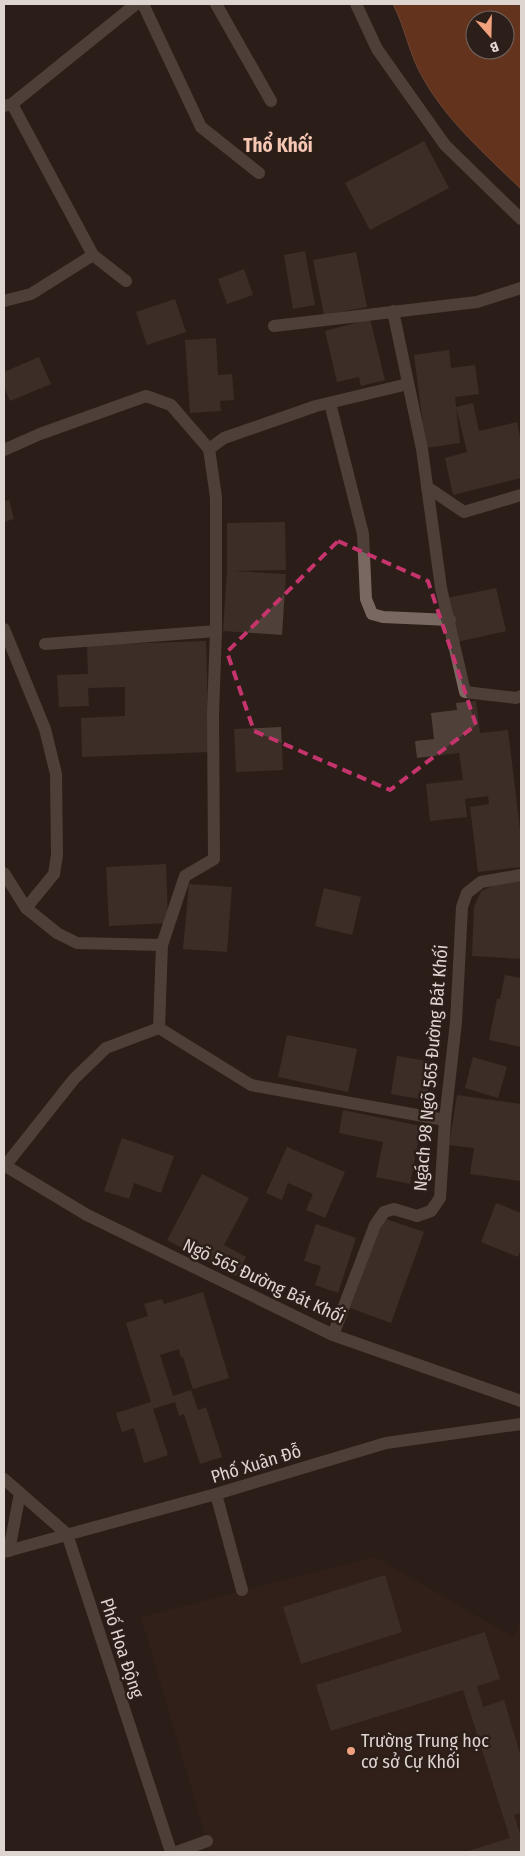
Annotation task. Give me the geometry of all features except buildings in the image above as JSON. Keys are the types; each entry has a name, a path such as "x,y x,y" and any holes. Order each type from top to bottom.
{"street":[{"path":"126,281 93,255 8,105 136,4"},
{"path":"143,4 201,128 259,173"},
{"path":"216,4 271,101"},
{"path":"356,4 377,49 445,145 521,219"},
{"path":"4,301 31,294 93,255"},
{"path":"274,326 477,302 521,288"},
{"path":"393,311 422,449 441,588 450,620 465,692 516,698 521,696"},
{"path":"209,449 224,438 316,406 408,384"},
{"path":"4,450 40,434 146,396 171,405 209,449 216,497 216,631 213,714 214,859 185,876 162,945 159,1028"},
{"path":"330,403 363,534 366,600 372,614 383,617 450,620"},
{"path":"427,487 464,512 521,496"},
{"path":"4,629 44,729 56,774 57,855 54,874 26,908"},
{"path":"45,644 216,631"},
{"path":"4,873 26,908 57,933 77,943 162,945"},
{"name":"Ngách 98 Ngõ 565 Đường Bát Khối","path":"333,1335 375,1225 384,1212 394,1210 417,1216 431,1211 440,1198 445,1120 456,1022 462,907 468,893 481,882 521,875"},
{"path":"159,1028 251,1085 445,1120"},
{"path":"5,1165 74,1079 106,1048 159,1028"},
{"name":"Ngõ 565 Đường Bát Khối","path":"5,1165 87,1215 333,1335 521,1401"},
{"name":"Phố Xuân Đỗ","path":"6,1551 216,1494 386,1443 521,1424"},
{"path":"4,1479 66,1534"},
{"path":"6,1551 20,1493"},
{"path":"216,1494 242,1590"},
{"name":"Phố Hoa Động","path":"66,1534 171,1852"},
{"path":"177,1852 207,1840"}],"highlighted area":[{"path":"338,541 428,581 476,725 390,790 254,731 227,652"}],"shaded area":[{"path":"393,4 517,4 521,8 521,189 455,123 433,94 418,70"},
{"name":"Trường Trung học cơ sở Cự Khối","path":"375,1557 513,1637 521,1619 521,1852 210,1852 141,1617"}],"place":[{"name":"Trường Trung học cơ sở Cự Khối","path":"351,1751"}],"district":[{"name":"Thổ Khối","path":"278,145"}]}
